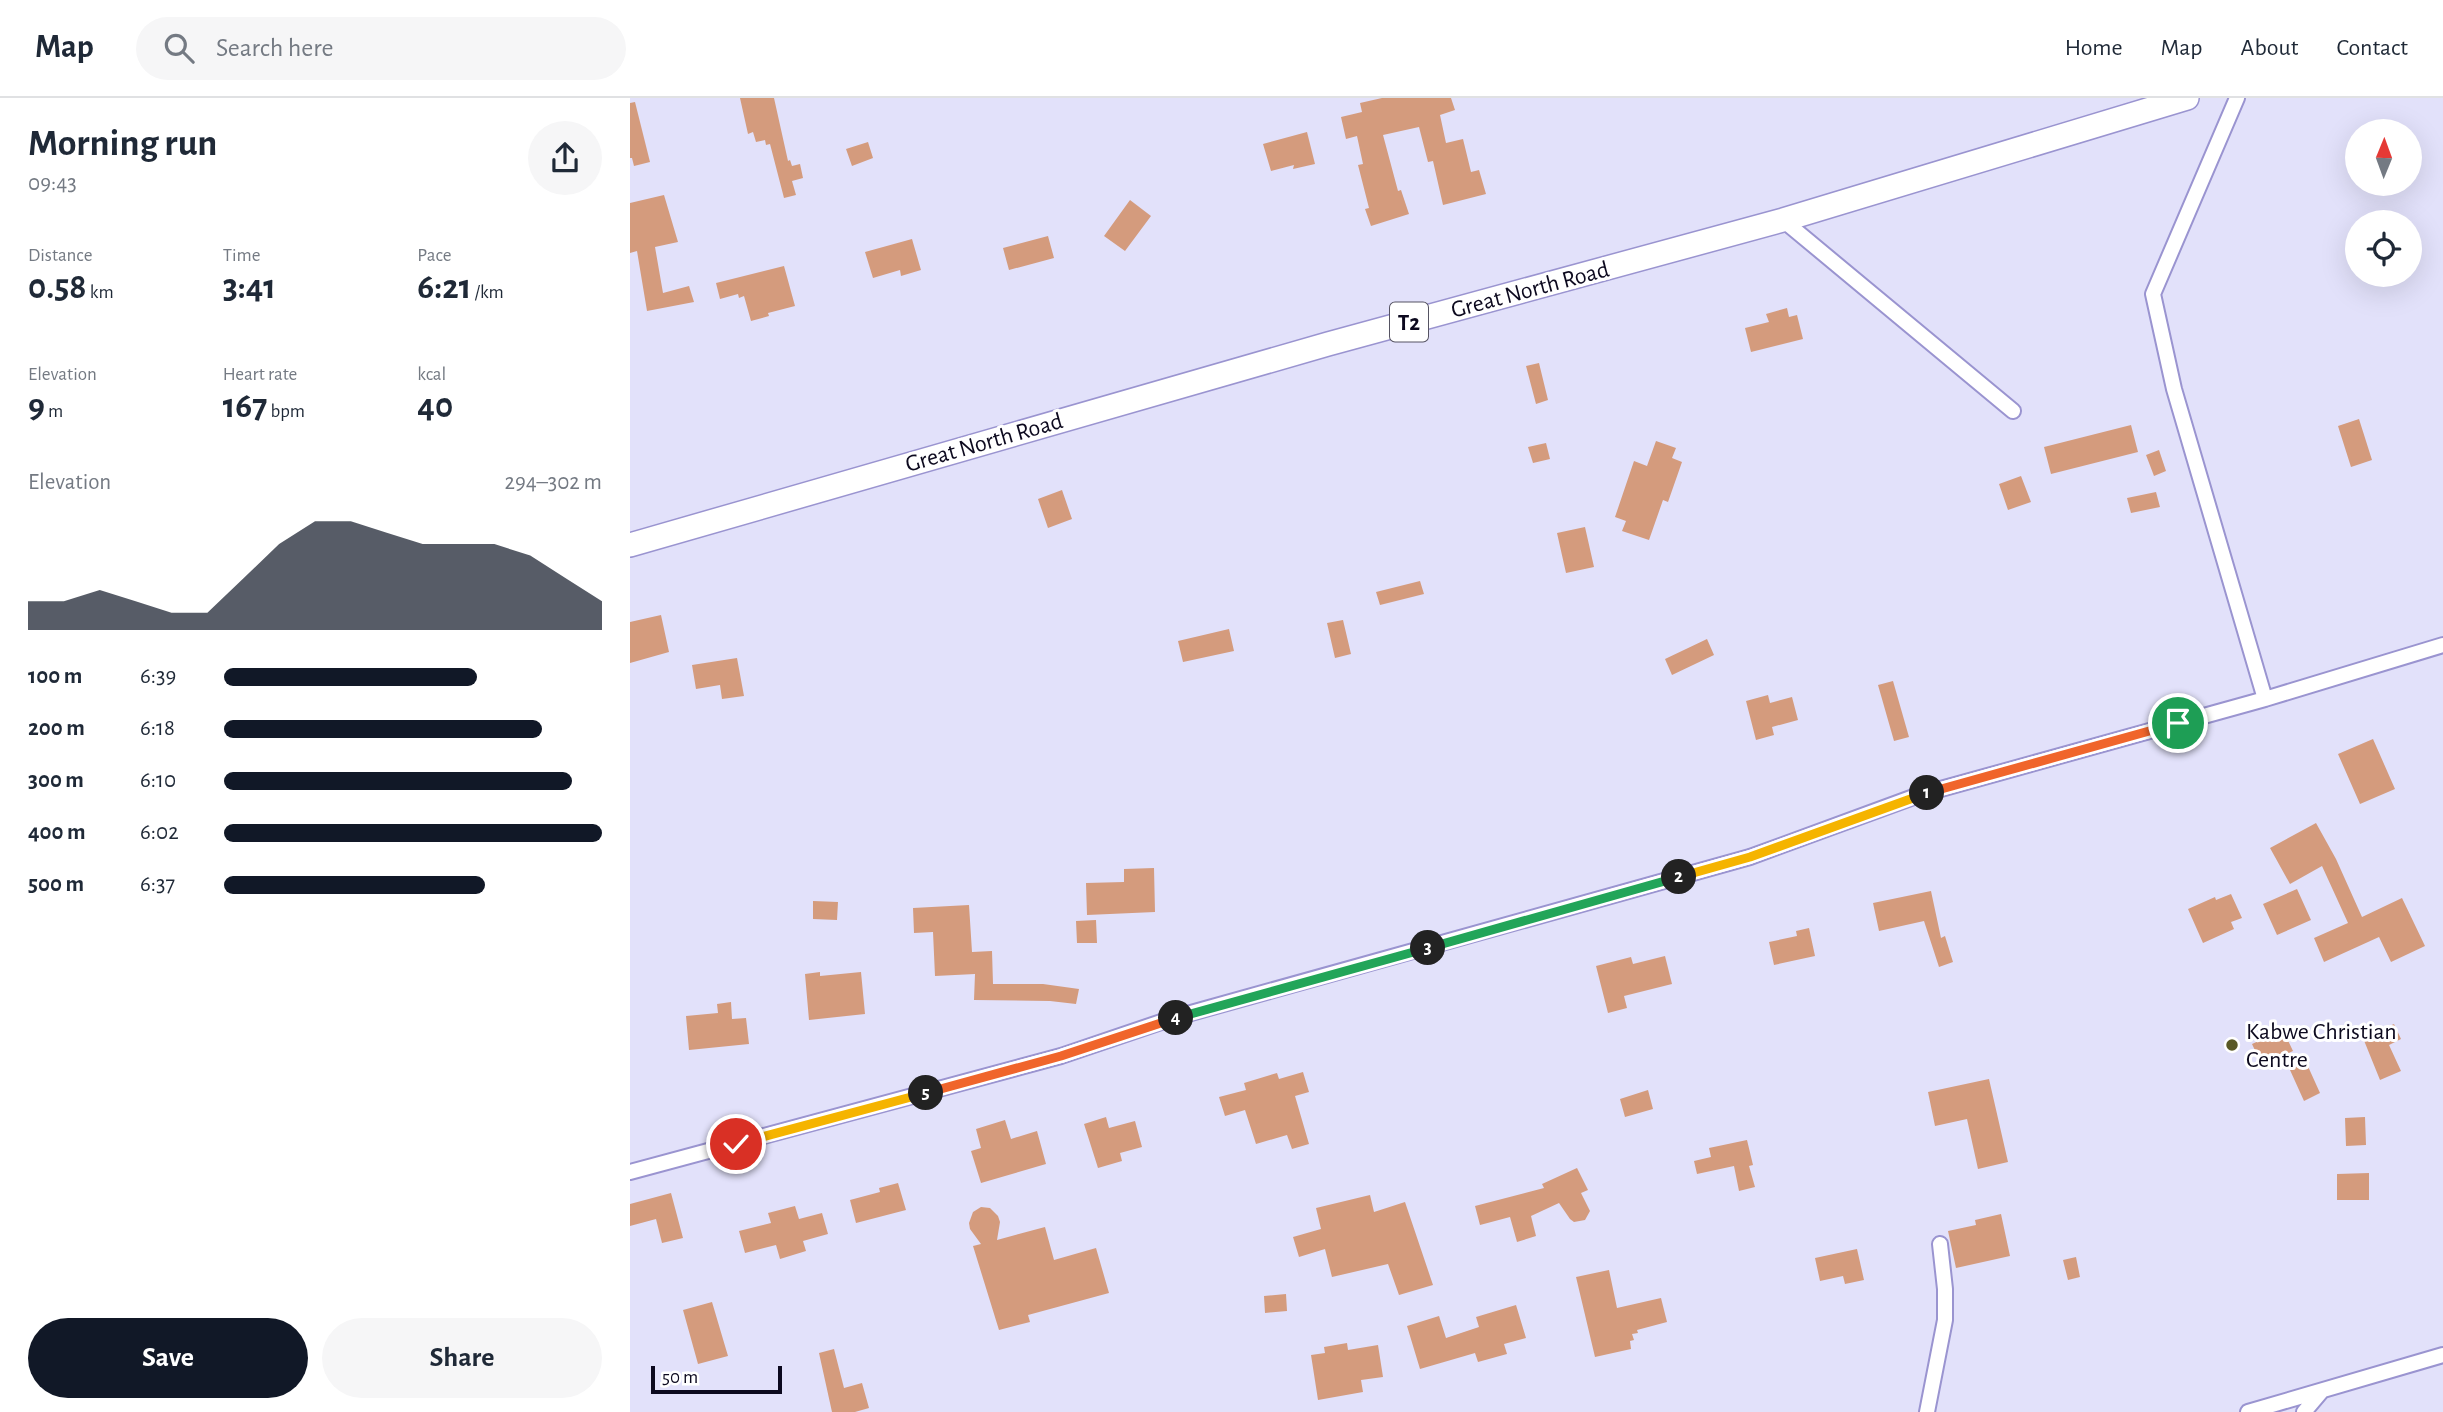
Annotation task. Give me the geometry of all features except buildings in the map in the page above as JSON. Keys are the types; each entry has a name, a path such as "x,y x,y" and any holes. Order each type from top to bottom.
{"highway":[{"name":"Great North Road","path":"630,545 1287,355 1783,220 2187,98"}],"street":[{"path":"2237,98 2153,294 2174,389 2265,699"},
{"path":"1783,220 2013,411"},
{"path":"630,1172 1035,1063 1174,1018 1750,857 1919,795 2265,699 2443,645"},
{"path":"1927,1412 1945,1320 1940,1244"},
{"path":"2248,1412 2443,1355"},
{"path":"2304,1412 2321,1392"}],"place":[{"name":"Kabwe Christian Centre","path":"2232,1045"}],"route":[{"path":"736,1144 1061,1056 1174,1018 1750,857 1919,795 2178,723"}]}
